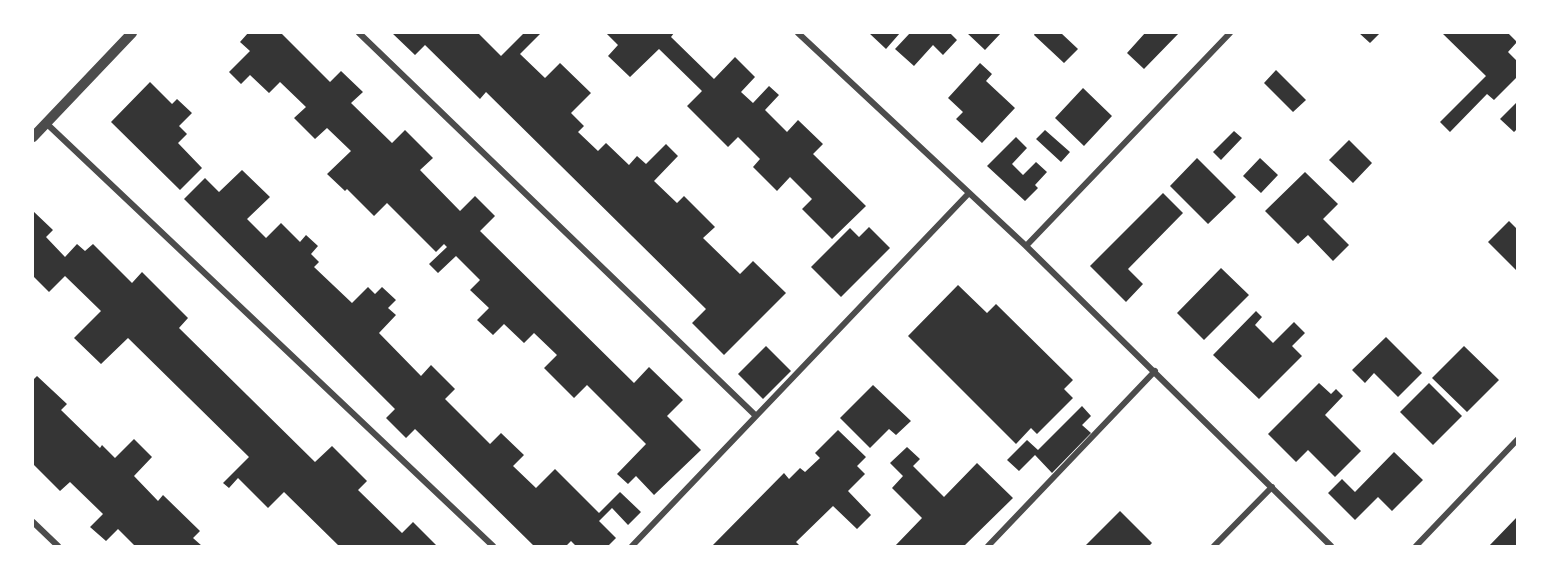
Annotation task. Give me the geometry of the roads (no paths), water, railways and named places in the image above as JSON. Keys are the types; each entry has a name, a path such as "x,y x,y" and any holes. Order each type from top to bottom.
{"street":[{"path":"33,137 132,33"},
{"path":"359,33 755,415"},
{"path":"798,33 1026,246 1331,546"},
{"path":"1026,246 1230,33"},
{"path":"46,123 492,546"},
{"path":"632,546 969,193"},
{"path":"988,546 1155,371"},
{"path":"1416,546 1517,441"},
{"path":"1214,546 1272,487"},
{"path":"33,522 58,546"}]}
